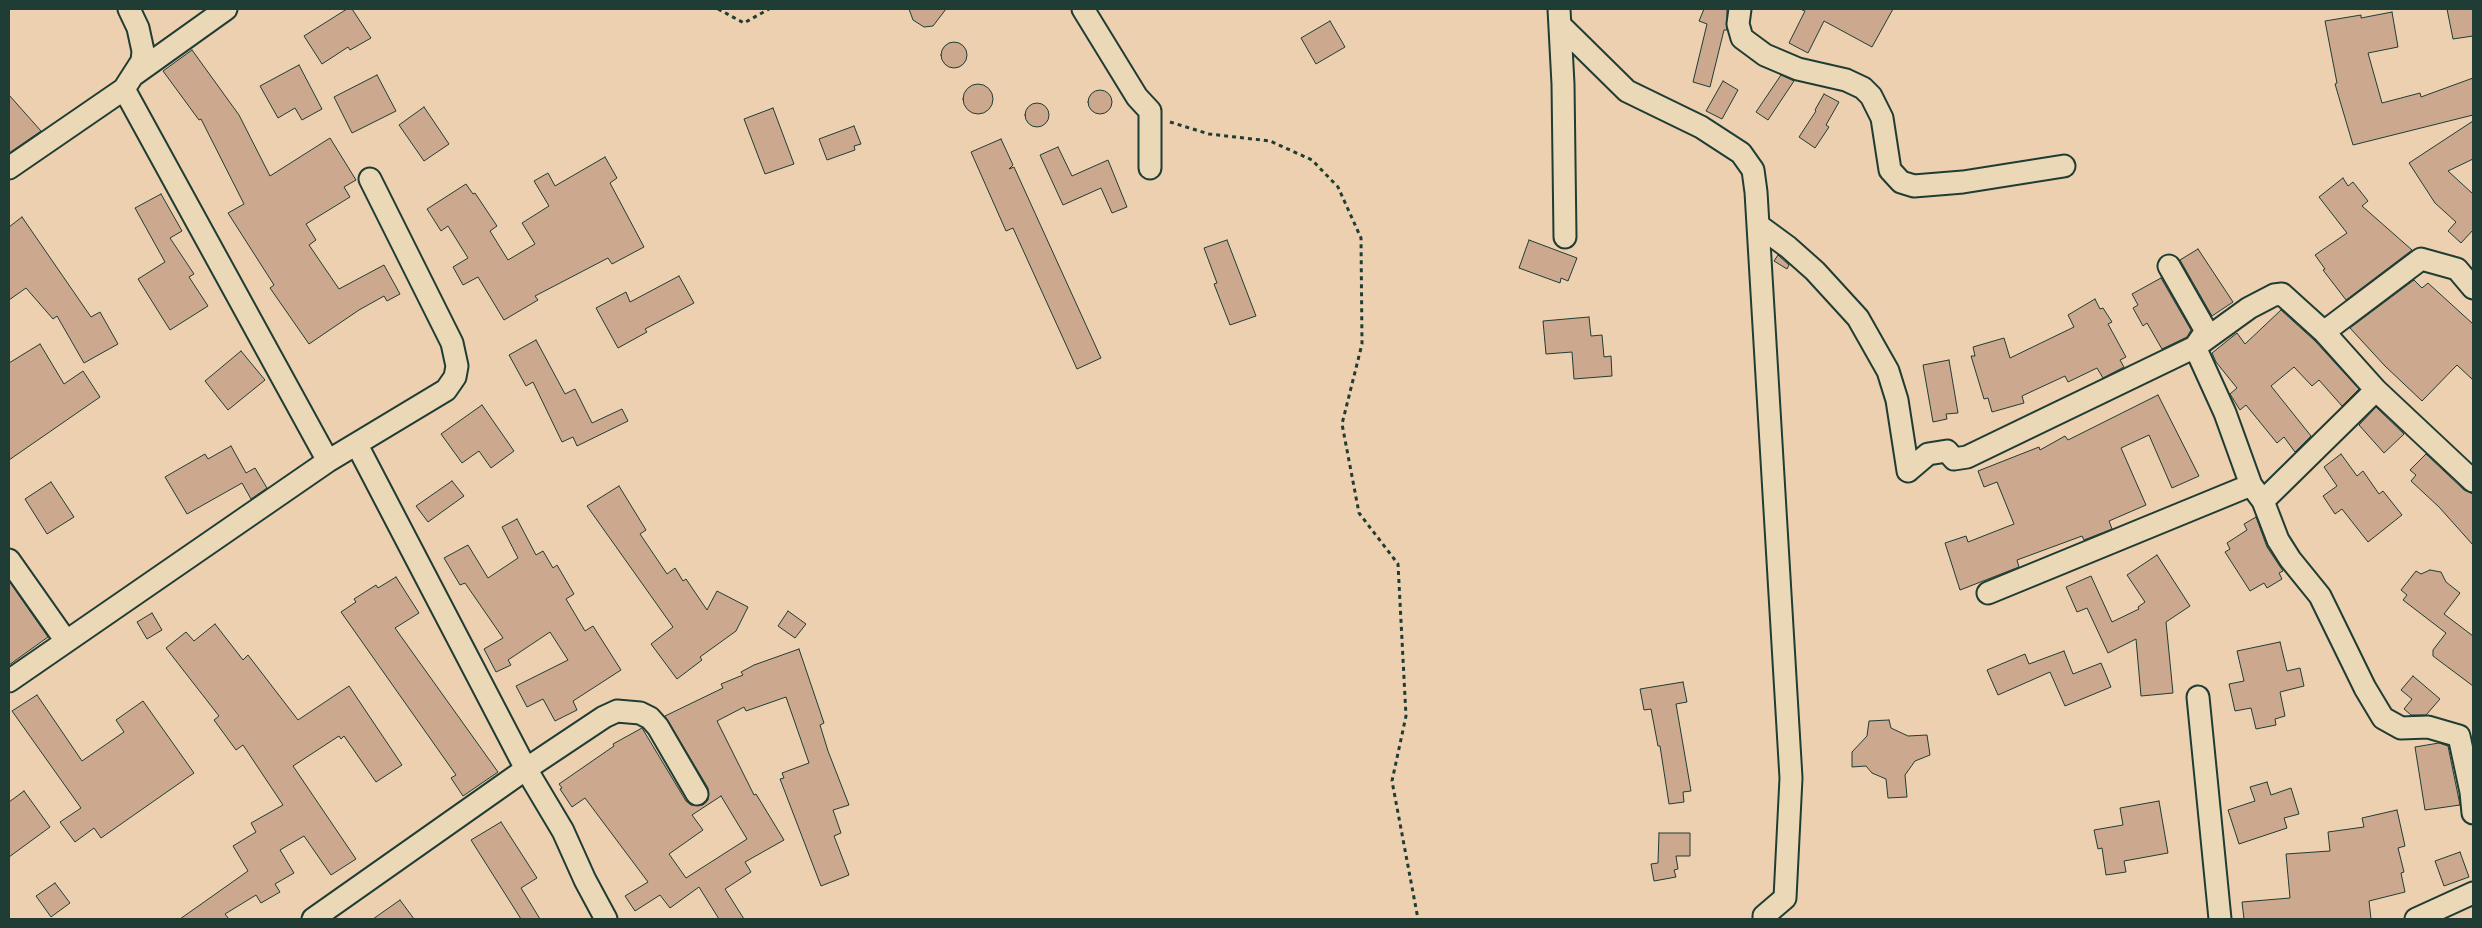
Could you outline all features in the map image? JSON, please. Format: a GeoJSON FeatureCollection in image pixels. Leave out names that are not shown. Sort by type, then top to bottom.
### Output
{"type":"FeatureCollection","features":[{"type":"Feature","properties":{"kind":"street"},"geometry":{"type":"LineString","coordinates":[[129,9],[138,28],[143,51],[142,61],[129,81]]}},
{"type":"Feature","properties":{"kind":"street"},"geometry":{"type":"LineString","coordinates":[[9,168],[226,9]]}},
{"type":"Feature","properties":{"kind":"street"},"geometry":{"type":"LineString","coordinates":[[1083,9],[1137,97],[1150,111],[1150,168]]}},
{"type":"Feature","properties":{"kind":"street"},"geometry":{"type":"LineString","coordinates":[[1740,9],[1738,24],[1742,38],[1765,55],[1798,68],[1846,80],[1863,88],[1871,96],[1882,118],[1890,170],[1901,182],[1914,186],[1963,182],[2064,166]]}},
{"type":"Feature","properties":{"kind":"street"},"geometry":{"type":"LineString","coordinates":[[1560,17],[1627,91],[1701,127],[1741,153],[1753,170],[1758,225],[1791,778],[1784,898],[1764,916],[1764,919]]}},
{"type":"Feature","properties":{"kind":"street"},"geometry":{"type":"LineString","coordinates":[[1560,17],[1565,237]]}},
{"type":"Feature","properties":{"kind":"street"},"geometry":{"type":"LineString","coordinates":[[129,81],[328,461]]}},
{"type":"Feature","properties":{"kind":"street"},"geometry":{"type":"LineString","coordinates":[[9,681],[328,461],[446,390],[455,377],[458,366],[452,343],[370,179]]}},
{"type":"Feature","properties":{"kind":"street"},"geometry":{"type":"LineString","coordinates":[[1758,225],[1788,247],[1815,271],[1842,299],[1868,333],[1888,370],[1897,400],[1908,471],[1928,454],[1947,452],[1954,459],[1967,457],[2195,347],[2249,308],[2278,294],[2285,295],[2324,332],[2376,390],[2473,481]]}},
{"type":"Feature","properties":{"kind":"street"},"geometry":{"type":"LineString","coordinates":[[2324,332],[2421,259],[2457,270],[2473,288]]}},
{"type":"Feature","properties":{"kind":"street"},"geometry":{"type":"LineString","coordinates":[[2169,266],[2206,331],[2195,347]]}},
{"type":"Feature","properties":{"kind":"street"},"geometry":{"type":"LineString","coordinates":[[2195,347],[2278,540],[2290,559],[2320,596],[2383,718],[2402,728],[2428,727],[2459,736],[2472,797]]}},
{"type":"Feature","properties":{"kind":"street"},"geometry":{"type":"LineString","coordinates":[[1988,593],[2257,493],[2376,390]]}},
{"type":"Feature","properties":{"kind":"street"},"geometry":{"type":"LineString","coordinates":[[357,445],[526,770],[563,831],[585,880],[606,919]]}},
{"type":"Feature","properties":{"kind":"street"},"geometry":{"type":"LineString","coordinates":[[9,560],[66,641]]}},
{"type":"Feature","properties":{"kind":"street"},"geometry":{"type":"LineString","coordinates":[[2198,697],[2220,919]]}},
{"type":"Feature","properties":{"kind":"street"},"geometry":{"type":"LineString","coordinates":[[313,919],[604,717],[618,712],[628,711],[650,718],[658,727],[697,794]]}},
{"type":"Feature","properties":{"kind":"street"},"geometry":{"type":"LineString","coordinates":[[2416,919],[2473,893]]}},
{"type":"Feature","properties":{"kind":"path"},"geometry":{"type":"LineString","coordinates":[[718,9],[744,22],[769,9]]}},
{"type":"Feature","properties":{"kind":"path"},"geometry":{"type":"LineString","coordinates":[[1165,121],[1209,134],[1270,141],[1312,160],[1338,187],[1361,238],[1362,344],[1342,424],[1358,514],[1398,564],[1406,716],[1392,781],[1418,919]]}},
{"type":"Feature","properties":{"kind":"building"},"geometry":{"type":"Polygon","coordinates":[[[347,9],[352,9],[371,38],[350,50],[348,47],[322,64],[304,36],[347,9]]]}},
{"type":"Feature","properties":{"kind":"building"},"geometry":{"type":"Polygon","coordinates":[[[909,9],[946,9],[933,26],[924,27],[913,20],[909,9]]]}},
{"type":"Feature","properties":{"kind":"building"},"geometry":{"type":"Polygon","coordinates":[[[1704,9],[1727,9],[1727,30],[1724,30],[1710,87],[1693,82],[1707,24],[1699,21],[1704,9]]]}},
{"type":"Feature","properties":{"kind":"building"},"geometry":{"type":"Polygon","coordinates":[[[1800,9],[1893,9],[1872,47],[1824,21],[1808,53],[1789,43],[1805,11],[1800,9]]]}},
{"type":"Feature","properties":{"kind":"building"},"geometry":{"type":"Polygon","coordinates":[[[2447,9],[2473,9],[2473,36],[2453,39],[2447,9]]]}},
{"type":"Feature","properties":{"kind":"building"},"geometry":{"type":"Polygon","coordinates":[[[2392,12],[2398,47],[2368,53],[2382,103],[2420,93],[2421,97],[2473,78],[2473,115],[2353,145],[2335,84],[2337,83],[2325,21],[2361,15],[2361,18],[2392,12]]]}},
{"type":"Feature","properties":{"kind":"building"},"geometry":{"type":"Polygon","coordinates":[[[1330,21],[1345,47],[1316,64],[1301,38],[1330,21]]]}},
{"type":"Feature","properties":{"kind":"building"},"geometry":{"type":"Polygon","coordinates":[[[954,42],[963,46],[967,55],[963,64],[954,68],[945,64],[941,55],[945,46],[954,42]]]}},
{"type":"Feature","properties":{"kind":"building"},"geometry":{"type":"Polygon","coordinates":[[[192,50],[239,115],[270,176],[330,138],[356,180],[344,187],[350,197],[306,224],[316,240],[309,245],[339,289],[384,265],[400,294],[387,301],[384,296],[359,310],[309,344],[270,288],[274,285],[228,213],[244,204],[201,119],[199,120],[163,71],[192,50]]]}},
{"type":"Feature","properties":{"kind":"building"},"geometry":{"type":"Polygon","coordinates":[[[299,65],[322,109],[302,120],[295,108],[278,118],[260,86],[299,65]]]}},
{"type":"Feature","properties":{"kind":"building"},"geometry":{"type":"Polygon","coordinates":[[[377,75],[396,111],[352,133],[334,97],[377,75]]]}},
{"type":"Feature","properties":{"kind":"building"},"geometry":{"type":"Polygon","coordinates":[[[1781,75],[1794,81],[1768,120],[1756,112],[1781,75]]]}},
{"type":"Feature","properties":{"kind":"building"},"geometry":{"type":"Polygon","coordinates":[[[1723,81],[1738,90],[1722,119],[1706,111],[1723,81]]]}},
{"type":"Feature","properties":{"kind":"building"},"geometry":{"type":"Polygon","coordinates":[[[978,84],[989,88],[993,99],[989,110],[978,114],[967,110],[963,99],[967,88],[978,84]]]}},
{"type":"Feature","properties":{"kind":"building"},"geometry":{"type":"Polygon","coordinates":[[[1100,90],[1108,94],[1112,102],[1108,110],[1100,114],[1092,110],[1088,102],[1092,94],[1100,90]]]}},
{"type":"Feature","properties":{"kind":"building"},"geometry":{"type":"Polygon","coordinates":[[[1824,94],[1839,102],[1826,125],[1829,127],[1815,148],[1799,137],[1816,111],[1824,94]]]}},
{"type":"Feature","properties":{"kind":"building"},"geometry":{"type":"Polygon","coordinates":[[[9,95],[41,131],[9,153],[9,95]]]}},
{"type":"Feature","properties":{"kind":"building"},"geometry":{"type":"Polygon","coordinates":[[[1037,103],[1042,104],[1048,110],[1048,120],[1042,126],[1037,127],[1032,126],[1026,120],[1025,115],[1026,110],[1032,104],[1037,103]]]}},
{"type":"Feature","properties":{"kind":"building"},"geometry":{"type":"Polygon","coordinates":[[[424,107],[449,144],[424,161],[399,125],[424,107]]]}},
{"type":"Feature","properties":{"kind":"building"},"geometry":{"type":"Polygon","coordinates":[[[773,108],[794,164],[765,174],[744,119],[773,108]]]}},
{"type":"Feature","properties":{"kind":"building"},"geometry":{"type":"Polygon","coordinates":[[[2473,121],[2473,159],[2448,171],[2473,194],[2473,230],[2461,243],[2448,231],[2456,222],[2435,203],[2409,163],[2473,121]]]}},
{"type":"Feature","properties":{"kind":"building"},"geometry":{"type":"Polygon","coordinates":[[[854,126],[861,144],[854,146],[855,150],[827,160],[819,139],[854,126]]]}},
{"type":"Feature","properties":{"kind":"building"},"geometry":{"type":"Polygon","coordinates":[[[1001,139],[1013,165],[1009,169],[1014,167],[1101,358],[1077,369],[1013,228],[1006,231],[971,152],[1001,139]]]}},
{"type":"Feature","properties":{"kind":"building"},"geometry":{"type":"Polygon","coordinates":[[[1058,147],[1072,176],[1108,160],[1127,207],[1112,213],[1101,188],[1063,205],[1040,155],[1058,147]]]}},
{"type":"Feature","properties":{"kind":"building"},"geometry":{"type":"Polygon","coordinates":[[[605,157],[617,178],[610,183],[644,247],[612,264],[608,258],[535,296],[538,300],[504,320],[478,277],[463,285],[453,267],[468,258],[448,226],[441,231],[427,209],[466,184],[473,194],[475,193],[497,226],[490,231],[508,260],[535,244],[522,223],[549,206],[534,181],[548,173],[555,186],[605,157]]]}},
{"type":"Feature","properties":{"kind":"building"},"geometry":{"type":"Polygon","coordinates":[[[2343,178],[2348,186],[2353,182],[2368,201],[2362,206],[2412,250],[2346,300],[2323,270],[2325,269],[2315,255],[2347,233],[2319,197],[2343,178]]]}},
{"type":"Feature","properties":{"kind":"building"},"geometry":{"type":"Polygon","coordinates":[[[161,194],[182,231],[170,238],[194,274],[189,277],[208,306],[170,330],[138,279],[165,262],[135,208],[161,194]]]}},
{"type":"Feature","properties":{"kind":"building"},"geometry":{"type":"Polygon","coordinates":[[[22,217],[91,317],[100,312],[118,344],[84,363],[57,316],[53,319],[26,288],[9,300],[9,227],[22,217]]]}},
{"type":"Feature","properties":{"kind":"building"},"geometry":{"type":"Polygon","coordinates":[[[1227,240],[1256,316],[1230,325],[1214,284],[1217,283],[1204,248],[1227,240]]]}},
{"type":"Feature","properties":{"kind":"building"},"geometry":{"type":"Polygon","coordinates":[[[1529,240],[1577,258],[1568,281],[1561,278],[1560,283],[1519,268],[1529,240]]]}},
{"type":"Feature","properties":{"kind":"building"},"geometry":{"type":"Polygon","coordinates":[[[2198,249],[2233,302],[2212,316],[2180,260],[2198,249]]]}},
{"type":"Feature","properties":{"kind":"building"},"geometry":{"type":"Polygon","coordinates":[[[1778,255],[1789,265],[1787,269],[1774,261],[1778,255]]]}},
{"type":"Feature","properties":{"kind":"building"},"geometry":{"type":"Polygon","coordinates":[[[679,276],[694,303],[645,329],[647,332],[618,348],[596,308],[626,292],[630,302],[679,276]]]}},
{"type":"Feature","properties":{"kind":"building"},"geometry":{"type":"Polygon","coordinates":[[[2161,278],[2191,330],[2187,337],[2162,349],[2147,323],[2143,326],[2133,308],[2138,305],[2132,294],[2161,278]]]}},
{"type":"Feature","properties":{"kind":"building"},"geometry":{"type":"Polygon","coordinates":[[[2414,280],[2422,288],[2428,283],[2473,324],[2473,380],[2457,365],[2422,401],[2385,366],[2350,328],[2414,280]]]}},
{"type":"Feature","properties":{"kind":"building"},"geometry":{"type":"Polygon","coordinates":[[[2095,299],[2100,309],[2103,308],[2112,322],[2108,324],[2126,357],[2120,360],[2124,367],[2103,378],[2097,368],[2068,382],[2065,376],[2022,396],[2024,403],[1992,412],[1988,398],[1984,399],[1971,356],[1975,356],[1973,347],[2004,338],[2010,358],[2074,327],[2068,315],[2095,299]]]}},
{"type":"Feature","properties":{"kind":"building"},"geometry":{"type":"Polygon","coordinates":[[[2281,310],[2315,341],[2359,389],[2342,406],[2319,380],[2312,386],[2294,367],[2271,386],[2311,436],[2295,452],[2284,437],[2277,443],[2246,405],[2240,410],[2230,394],[2237,388],[2216,362],[2212,353],[2237,333],[2245,344],[2281,310]]]}},
{"type":"Feature","properties":{"kind":"building"},"geometry":{"type":"Polygon","coordinates":[[[1589,317],[1591,336],[1602,335],[1604,357],[1611,356],[1612,376],[1574,379],[1572,352],[1546,354],[1543,321],[1589,317]]]}},
{"type":"Feature","properties":{"kind":"building"},"geometry":{"type":"Polygon","coordinates":[[[536,340],[565,394],[575,389],[592,423],[622,409],[628,421],[577,446],[573,437],[562,442],[533,382],[526,386],[509,355],[536,340]]]}},
{"type":"Feature","properties":{"kind":"building"},"geometry":{"type":"Polygon","coordinates":[[[40,344],[64,384],[83,371],[100,397],[9,460],[9,363],[40,344]]]}},
{"type":"Feature","properties":{"kind":"building"},"geometry":{"type":"Polygon","coordinates":[[[241,351],[265,380],[228,410],[205,381],[241,351]]]}},
{"type":"Feature","properties":{"kind":"building"},"geometry":{"type":"Polygon","coordinates":[[[1949,360],[1958,413],[1946,414],[1947,419],[1933,422],[1923,365],[1949,360]]]}},
{"type":"Feature","properties":{"kind":"building"},"geometry":{"type":"Polygon","coordinates":[[[2158,395],[2199,476],[2172,488],[2149,435],[2121,448],[2146,505],[2109,521],[2112,529],[2084,540],[2082,536],[2017,560],[2019,567],[1960,590],[1945,543],[1966,536],[1968,542],[2014,524],[1997,482],[1984,487],[1978,471],[2039,447],[2040,450],[2065,436],[2068,440],[2158,395]]]}},
{"type":"Feature","properties":{"kind":"building"},"geometry":{"type":"Polygon","coordinates":[[[482,405],[514,451],[491,468],[479,451],[462,463],[441,434],[482,405]]]}},
{"type":"Feature","properties":{"kind":"building"},"geometry":{"type":"Polygon","coordinates":[[[2376,407],[2404,434],[2384,453],[2359,425],[2376,407]]]}},
{"type":"Feature","properties":{"kind":"building"},"geometry":{"type":"Polygon","coordinates":[[[231,446],[246,473],[255,468],[267,488],[251,499],[242,483],[187,514],[165,477],[205,454],[208,459],[231,446]]]}},
{"type":"Feature","properties":{"kind":"building"},"geometry":{"type":"Polygon","coordinates":[[[2341,454],[2357,476],[2363,471],[2379,494],[2383,491],[2402,515],[2368,542],[2342,509],[2335,514],[2323,496],[2337,486],[2324,467],[2341,454]]]}},
{"type":"Feature","properties":{"kind":"building"},"geometry":{"type":"Polygon","coordinates":[[[2426,454],[2464,490],[2473,494],[2473,545],[2439,507],[2411,481],[2416,475],[2410,470],[2426,454]]]}},
{"type":"Feature","properties":{"kind":"building"},"geometry":{"type":"Polygon","coordinates":[[[452,481],[464,496],[428,522],[416,506],[452,481]]]}},
{"type":"Feature","properties":{"kind":"building"},"geometry":{"type":"Polygon","coordinates":[[[51,482],[74,517],[47,534],[25,499],[51,482]]]}},
{"type":"Feature","properties":{"kind":"building"},"geometry":{"type":"Polygon","coordinates":[[[619,486],[646,530],[640,534],[667,574],[675,568],[683,581],[686,579],[707,610],[717,591],[748,607],[736,631],[700,657],[702,660],[677,679],[651,644],[673,627],[587,506],[619,486]]]}},
{"type":"Feature","properties":{"kind":"building"},"geometry":{"type":"Polygon","coordinates":[[[2256,517],[2267,547],[2283,571],[2279,573],[2282,579],[2267,588],[2264,583],[2250,591],[2225,552],[2230,549],[2227,543],[2247,530],[2244,524],[2256,517]]]}},
{"type":"Feature","properties":{"kind":"building"},"geometry":{"type":"Polygon","coordinates":[[[517,519],[536,555],[543,551],[553,568],[557,565],[574,594],[566,599],[585,631],[593,626],[621,670],[573,701],[577,710],[555,721],[543,699],[527,707],[516,686],[568,660],[550,632],[508,660],[511,665],[496,672],[484,649],[503,638],[465,583],[460,585],[444,558],[468,545],[488,578],[518,558],[502,527],[517,519]]]}},
{"type":"Feature","properties":{"kind":"building"},"geometry":{"type":"Polygon","coordinates":[[[2157,555],[2190,606],[2166,622],[2173,693],[2141,696],[2136,639],[2108,653],[2087,608],[2077,612],[2066,587],[2091,576],[2112,622],[2139,609],[2138,607],[2145,602],[2127,575],[2157,555]]]}},
{"type":"Feature","properties":{"kind":"building"},"geometry":{"type":"Polygon","coordinates":[[[2430,570],[2441,572],[2446,582],[2460,593],[2444,614],[2473,636],[2473,686],[2433,656],[2433,650],[2446,633],[2403,600],[2407,595],[2401,590],[2416,571],[2421,574],[2430,570]]]}},
{"type":"Feature","properties":{"kind":"building"},"geometry":{"type":"Polygon","coordinates":[[[396,577],[419,613],[395,628],[498,772],[463,796],[451,778],[456,775],[341,612],[356,602],[354,599],[376,585],[378,588],[396,577]]]}},
{"type":"Feature","properties":{"kind":"building"},"geometry":{"type":"Polygon","coordinates":[[[9,581],[48,637],[9,665],[9,581]]]}},
{"type":"Feature","properties":{"kind":"building"},"geometry":{"type":"Polygon","coordinates":[[[788,611],[806,624],[795,638],[778,626],[788,611]]]}},
{"type":"Feature","properties":{"kind":"building"},"geometry":{"type":"Polygon","coordinates":[[[152,613],[162,630],[147,639],[137,622],[152,613]]]}},
{"type":"Feature","properties":{"kind":"building"},"geometry":{"type":"Polygon","coordinates":[[[215,624],[243,660],[248,655],[298,720],[349,686],[402,765],[376,782],[344,736],[341,739],[339,736],[293,766],[356,859],[331,875],[304,836],[280,850],[294,873],[275,884],[280,892],[261,903],[256,895],[225,914],[229,919],[180,919],[248,871],[233,846],[256,832],[251,823],[283,805],[243,745],[236,750],[214,720],[219,716],[166,648],[186,632],[194,641],[215,624]]]}},
{"type":"Feature","properties":{"kind":"building"},"geometry":{"type":"Polygon","coordinates":[[[2280,642],[2287,671],[2300,668],[2304,686],[2280,692],[2285,716],[2275,719],[2276,725],[2256,729],[2251,708],[2235,711],[2229,684],[2244,681],[2237,651],[2280,642]]]}},
{"type":"Feature","properties":{"kind":"building"},"geometry":{"type":"Polygon","coordinates":[[[799,649],[824,723],[820,725],[828,751],[849,805],[833,810],[841,833],[834,836],[849,875],[821,886],[780,779],[784,778],[782,773],[809,763],[786,697],[746,711],[744,707],[717,721],[754,795],[756,794],[784,840],[745,862],[751,872],[725,889],[744,919],[719,919],[699,887],[670,908],[660,895],[635,911],[625,896],[648,882],[585,798],[572,807],[560,789],[562,788],[559,784],[614,746],[613,744],[642,728],[686,801],[691,805],[703,805],[708,800],[708,788],[665,716],[723,688],[721,684],[743,675],[741,672],[754,665],[799,649]],[[721,796],[692,815],[703,830],[669,854],[686,878],[747,839],[721,796]]]}},
{"type":"Feature","properties":{"kind":"building"},"geometry":{"type":"Polygon","coordinates":[[[2064,651],[2073,674],[2101,663],[2111,687],[2065,706],[2050,672],[1998,695],[1987,670],[2025,654],[2029,664],[2064,651]]]}},
{"type":"Feature","properties":{"kind":"building"},"geometry":{"type":"Polygon","coordinates":[[[2413,676],[2440,699],[2426,715],[2411,715],[2404,709],[2412,699],[2401,690],[2413,676]]]}},
{"type":"Feature","properties":{"kind":"building"},"geometry":{"type":"Polygon","coordinates":[[[1683,682],[1687,702],[1676,704],[1691,791],[1683,792],[1684,802],[1669,804],[1660,746],[1658,746],[1651,709],[1644,710],[1640,689],[1683,682]]]}},
{"type":"Feature","properties":{"kind":"building"},"geometry":{"type":"Polygon","coordinates":[[[37,695],[82,761],[124,732],[116,720],[143,701],[194,773],[101,838],[94,828],[75,842],[60,822],[81,808],[12,711],[37,695]]]}},
{"type":"Feature","properties":{"kind":"building"},"geometry":{"type":"Polygon","coordinates":[[[1889,720],[1891,728],[1908,736],[1927,735],[1930,755],[1915,761],[1905,775],[1907,797],[1888,798],[1886,779],[1872,773],[1866,766],[1852,767],[1852,752],[1867,736],[1869,721],[1889,720]]]}},
{"type":"Feature","properties":{"kind":"building"},"geometry":{"type":"Polygon","coordinates":[[[2439,743],[2448,746],[2460,805],[2425,810],[2415,747],[2439,743]]]}},
{"type":"Feature","properties":{"kind":"building"},"geometry":{"type":"Polygon","coordinates":[[[2267,782],[2271,795],[2291,788],[2299,814],[2284,818],[2287,828],[2239,844],[2228,810],[2255,801],[2250,787],[2267,782]]]}},
{"type":"Feature","properties":{"kind":"building"},"geometry":{"type":"Polygon","coordinates":[[[24,791],[50,827],[9,857],[9,802],[24,791]]]}},
{"type":"Feature","properties":{"kind":"building"},"geometry":{"type":"Polygon","coordinates":[[[2159,801],[2168,853],[2124,861],[2126,872],[2106,875],[2102,848],[2098,849],[2094,830],[2123,825],[2120,808],[2159,801]]]}},
{"type":"Feature","properties":{"kind":"building"},"geometry":{"type":"Polygon","coordinates":[[[2397,810],[2405,846],[2398,848],[2404,872],[2401,873],[2405,892],[2369,901],[2371,919],[2244,919],[2242,902],[2290,898],[2286,854],[2330,851],[2328,832],[2364,827],[2362,818],[2397,810]]]}},
{"type":"Feature","properties":{"kind":"building"},"geometry":{"type":"Polygon","coordinates":[[[501,822],[537,878],[521,888],[540,919],[521,919],[471,840],[501,822]]]}},
{"type":"Feature","properties":{"kind":"building"},"geometry":{"type":"Polygon","coordinates":[[[1659,833],[1690,833],[1690,856],[1676,856],[1678,869],[1674,870],[1676,877],[1654,881],[1651,864],[1658,863],[1659,833]]]}},
{"type":"Feature","properties":{"kind":"building"},"geometry":{"type":"Polygon","coordinates":[[[2460,852],[2469,877],[2444,886],[2435,861],[2460,852]]]}},
{"type":"Feature","properties":{"kind":"building"},"geometry":{"type":"Polygon","coordinates":[[[55,883],[70,903],[51,917],[36,896],[55,883]]]}},
{"type":"Feature","properties":{"kind":"building"},"geometry":{"type":"Polygon","coordinates":[[[400,900],[414,919],[373,919],[400,900]]]}}]}
